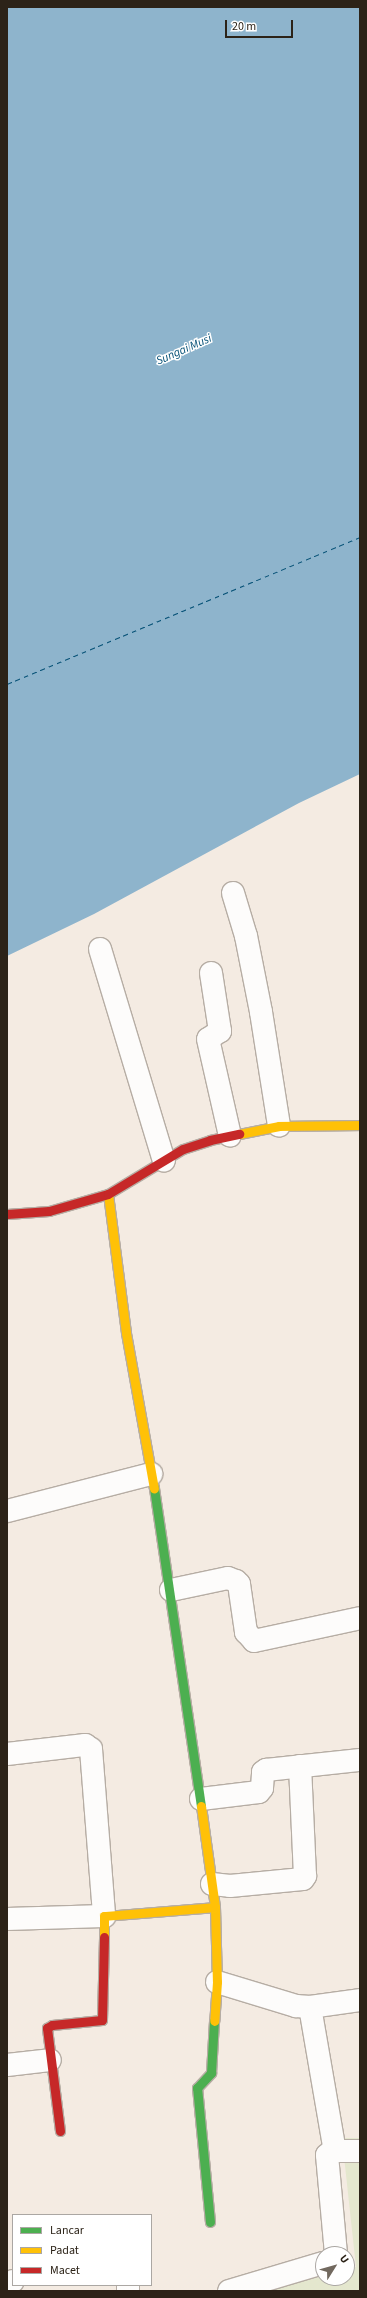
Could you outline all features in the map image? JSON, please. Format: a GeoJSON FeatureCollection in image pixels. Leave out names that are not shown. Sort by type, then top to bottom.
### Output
{"type":"FeatureCollection","features":[{"type":"Feature","properties":{"kind":"street"},"geometry":{"type":"LineString","coordinates":[[233,893],[246,936],[261,1012],[278,1126]]}},
{"type":"Feature","properties":{"kind":"street"},"geometry":{"type":"LineString","coordinates":[[100,949],[164,1161]]}},
{"type":"Feature","properties":{"kind":"street"},"geometry":{"type":"LineString","coordinates":[[211,973],[220,1030],[208,1039],[230,1136]]}},
{"type":"Feature","properties":{"kind":"street"},"geometry":{"type":"LineString","coordinates":[[7,1214],[48,1211],[106,1195],[183,1149],[230,1136],[278,1126],[360,1126]]}},
{"type":"Feature","properties":{"kind":"street"},"geometry":{"type":"LineString","coordinates":[[106,1195],[126,1333],[171,1590],[215,1907],[217,1982],[210,2073],[197,2088],[202,2154],[210,2222]]}},
{"type":"Feature","properties":{"kind":"street"},"geometry":{"type":"LineString","coordinates":[[7,1511],[151,1474]]}},
{"type":"Feature","properties":{"kind":"street"},"geometry":{"type":"LineString","coordinates":[[171,1590],[228,1578],[236,1581],[239,1584],[246,1632],[254,1641],[360,1618]]}},
{"type":"Feature","properties":{"kind":"street"},"geometry":{"type":"LineString","coordinates":[[7,1754],[85,1745],[91,1749],[110,1915],[103,2018],[100,2022],[49,2026],[47,2032],[60,2131]]}},
{"type":"Feature","properties":{"kind":"street"},"geometry":{"type":"LineString","coordinates":[[201,1799],[259,1792],[262,1788],[264,1771],[360,1760]]}},
{"type":"Feature","properties":{"kind":"street"},"geometry":{"type":"LineString","coordinates":[[212,1884],[230,1886],[303,1879],[305,1876],[300,1766]]}},
{"type":"Feature","properties":{"kind":"street"},"geometry":{"type":"LineString","coordinates":[[7,1919],[110,1915],[215,1907]]}},
{"type":"Feature","properties":{"kind":"street"},"geometry":{"type":"LineString","coordinates":[[217,1982],[296,2006],[310,2007],[360,2000]]}},
{"type":"Feature","properties":{"kind":"street"},"geometry":{"type":"LineString","coordinates":[[310,2007],[335,2151]]}},
{"type":"Feature","properties":{"kind":"street"},"geometry":{"type":"LineString","coordinates":[[7,2065],[50,2060]]}},
{"type":"Feature","properties":{"kind":"street"},"geometry":{"type":"LineString","coordinates":[[335,2246],[327,2160],[329,2153],[335,2151],[360,2151]]}},
{"type":"Feature","properties":{"kind":"street"},"geometry":{"type":"LineString","coordinates":[[228,2291],[315,2265]]}},
{"type":"Feature","properties":{"kind":"green space"},"geometry":{"type":"Polygon","coordinates":[[[342,2138],[360,2138],[360,2291],[265,2291],[315,2278],[315,2286],[355,2286],[356,2267],[355,2246],[354,2246],[342,2138]]]}},
{"type":"Feature","properties":{"kind":"water","name":"Sungai Musi"},"geometry":{"type":"Polygon","coordinates":[[[7,7],[360,7],[360,774],[299,803],[94,914],[7,956],[7,7]]]}},
{"type":"Feature","properties":{"kind":"ferry route"},"geometry":{"type":"LineString","coordinates":[[7,684],[360,537]]}},
{"type":"Feature","properties":{"kind":"traffic: fast"},"geometry":{"type":"LineString","coordinates":[[154,1488],[201,1806]]}},
{"type":"Feature","properties":{"kind":"traffic: fast"},"geometry":{"type":"LineString","coordinates":[[210,2222],[197,2088],[211,2073],[214,2021]]}},
{"type":"Feature","properties":{"kind":"traffic: slow"},"geometry":{"type":"LineString","coordinates":[[239,1134],[279,1126],[360,1125]]}},
{"type":"Feature","properties":{"kind":"traffic: slow"},"geometry":{"type":"LineString","coordinates":[[108,1194],[126,1333],[154,1488]]}},
{"type":"Feature","properties":{"kind":"traffic: slow"},"geometry":{"type":"LineString","coordinates":[[201,1806],[215,1907],[217,1982],[214,2021]]}},
{"type":"Feature","properties":{"kind":"traffic: slow"},"geometry":{"type":"LineString","coordinates":[[104,1937],[104,1916],[215,1907]]}},
{"type":"Feature","properties":{"kind":"traffic: jam"},"geometry":{"type":"LineString","coordinates":[[7,1214],[49,1211],[108,1194],[183,1149],[210,1140],[239,1134]]}},
{"type":"Feature","properties":{"kind":"traffic: jam"},"geometry":{"type":"LineString","coordinates":[[60,2131],[47,2028],[52,2025],[102,2020],[104,1937]]}}]}
